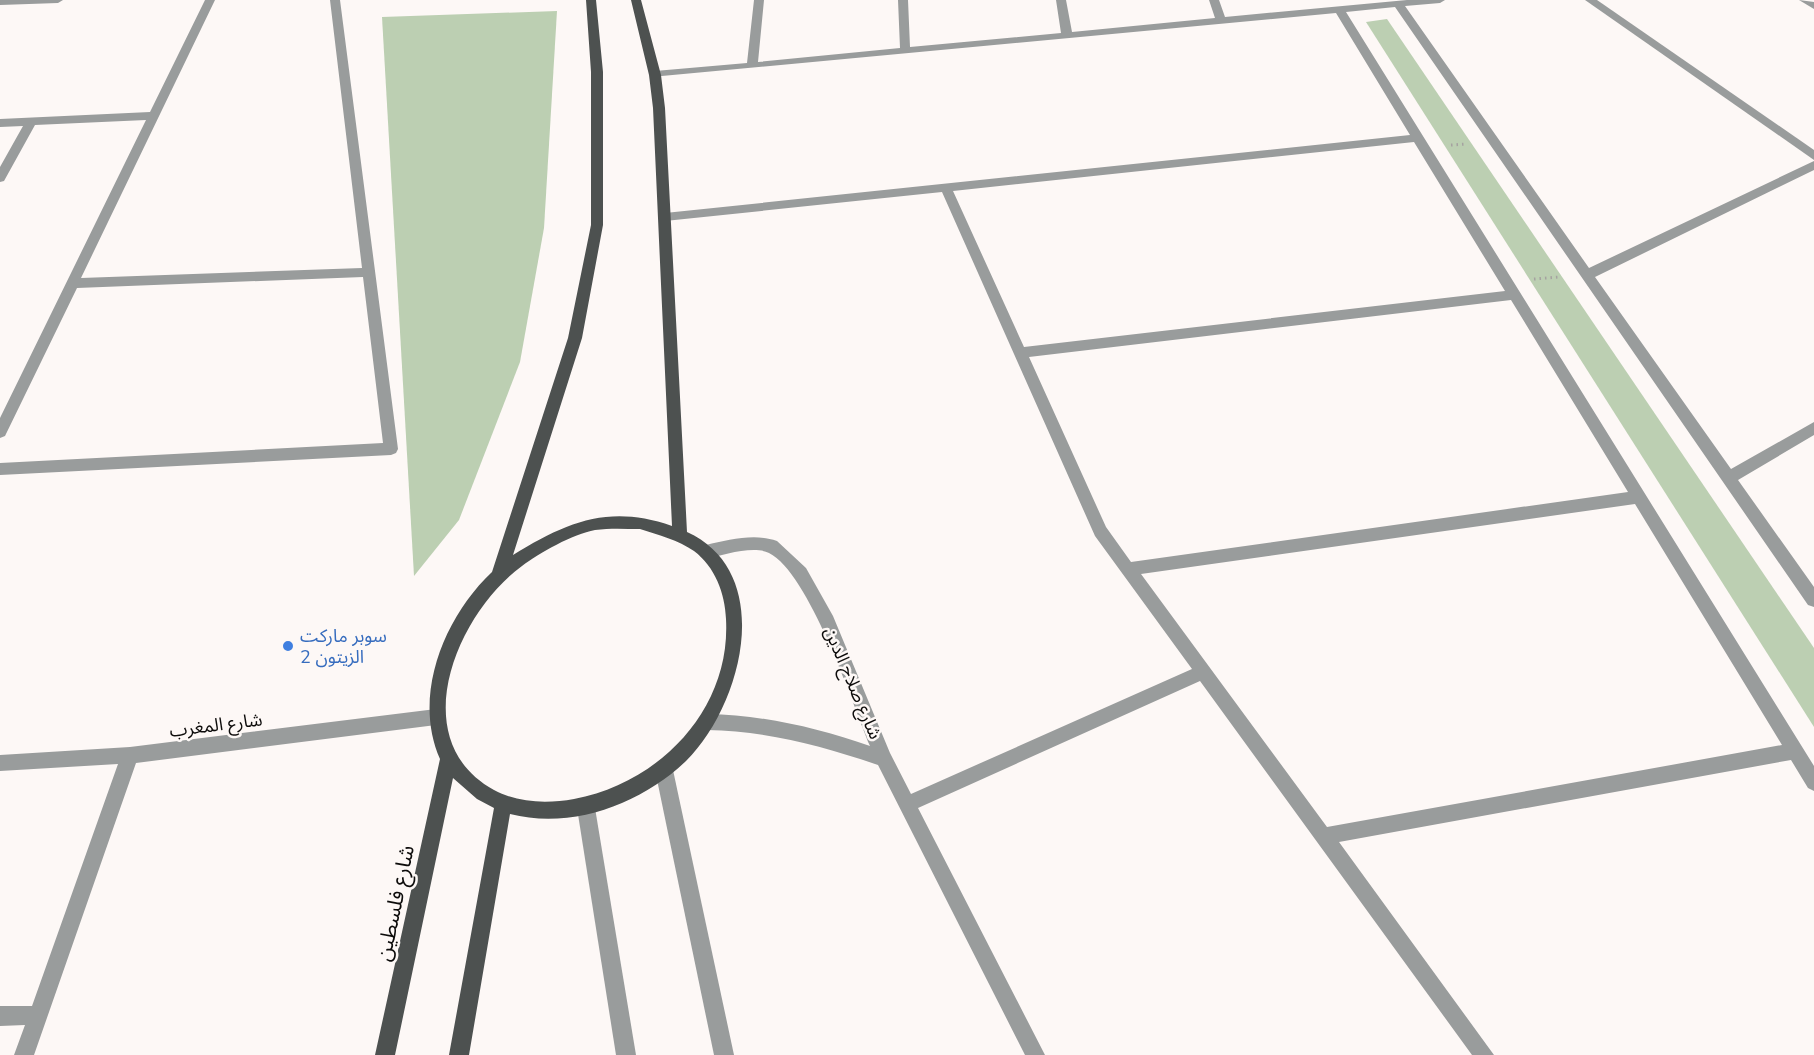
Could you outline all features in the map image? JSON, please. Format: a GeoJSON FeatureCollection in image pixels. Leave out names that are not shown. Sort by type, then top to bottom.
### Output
{"type":"FeatureCollection","features":[{"type":"Feature","properties":{"kind":"main road"},"geometry":{"type":"LineString","coordinates":[[500,572],[574,338],[597,225],[597,72],[591,0]]}},
{"type":"Feature","properties":{"kind":"main road"},"geometry":{"type":"LineString","coordinates":[[636,0],[655,75],[659,108],[680,535]]}},
{"type":"Feature","properties":{"kind":"main road"},"geometry":{"type":"LineString","coordinates":[[640,523],[680,535],[706,552],[729,584],[735,616],[733,658],[723,692],[707,722],[688,746],[664,770],[628,794],[586,808],[543,812],[503,805],[472,787],[448,761],[436,717],[441,675],[452,638],[475,599],[500,572],[549,541],[594,524],[640,523]]}},
{"type":"Feature","properties":{"kind":"main road","name":"شارع فلسطين"},"geometry":{"type":"LineString","coordinates":[[385,1055],[448,761]]}},
{"type":"Feature","properties":{"kind":"main road"},"geometry":{"type":"LineString","coordinates":[[459,1055],[503,805]]}},
{"type":"Feature","properties":{"kind":"street"},"geometry":{"type":"LineString","coordinates":[[0,2],[58,0]]}},
{"type":"Feature","properties":{"kind":"street"},"geometry":{"type":"LineString","coordinates":[[0,432],[210,0]]}},
{"type":"Feature","properties":{"kind":"street"},"geometry":{"type":"LineString","coordinates":[[0,469],[390,449],[335,0]]}},
{"type":"Feature","properties":{"kind":"street"},"geometry":{"type":"LineString","coordinates":[[752,64],[759,0]]}},
{"type":"Feature","properties":{"kind":"street"},"geometry":{"type":"LineString","coordinates":[[903,0],[905,50]]}},
{"type":"Feature","properties":{"kind":"street"},"geometry":{"type":"LineString","coordinates":[[1061,0],[1067,35]]}},
{"type":"Feature","properties":{"kind":"street"},"geometry":{"type":"LineString","coordinates":[[1214,0],[1221,22]]}},
{"type":"Feature","properties":{"kind":"street"},"geometry":{"type":"LineString","coordinates":[[655,75],[752,64],[1221,22],[1339,10],[1358,4],[1398,4],[1440,0]]}},
{"type":"Feature","properties":{"kind":"street"},"geometry":{"type":"LineString","coordinates":[[1590,0],[1814,156]]}},
{"type":"Feature","properties":{"kind":"street"},"geometry":{"type":"LineString","coordinates":[[1804,0],[1814,6]]}},
{"type":"Feature","properties":{"kind":"street"},"geometry":{"type":"LineString","coordinates":[[1398,4],[1814,600]]}},
{"type":"Feature","properties":{"kind":"street"},"geometry":{"type":"LineString","coordinates":[[1339,10],[1814,782]]}},
{"type":"Feature","properties":{"kind":"street"},"geometry":{"type":"LineString","coordinates":[[0,123],[154,116]]}},
{"type":"Feature","properties":{"kind":"street"},"geometry":{"type":"LineString","coordinates":[[0,178],[31,122]]}},
{"type":"Feature","properties":{"kind":"street"},"geometry":{"type":"LineString","coordinates":[[665,217],[945,186],[1419,142]]}},
{"type":"Feature","properties":{"kind":"street"},"geometry":{"type":"LineString","coordinates":[[1587,275],[1814,165]]}},
{"type":"Feature","properties":{"kind":"street"},"geometry":{"type":"LineString","coordinates":[[945,186],[1100,531],[1484,1055]]}},
{"type":"Feature","properties":{"kind":"street"},"geometry":{"type":"LineString","coordinates":[[73,283],[369,272]]}},
{"type":"Feature","properties":{"kind":"street"},"geometry":{"type":"LineString","coordinates":[[1020,352],[1514,295]]}},
{"type":"Feature","properties":{"kind":"street"},"geometry":{"type":"LineString","coordinates":[[1729,478],[1814,428]]}},
{"type":"Feature","properties":{"kind":"street"},"geometry":{"type":"LineString","coordinates":[[1128,569],[1638,498]]}},
{"type":"Feature","properties":{"kind":"street","name":"شارع صلاح الدين"},"geometry":{"type":"LineString","coordinates":[[706,552],[740,544],[772,546],[801,573],[827,621],[884,759]]}},
{"type":"Feature","properties":{"kind":"street"},"geometry":{"type":"LineString","coordinates":[[908,804],[1203,672]]}},
{"type":"Feature","properties":{"kind":"street","name":"شارع المغرب"},"geometry":{"type":"LineString","coordinates":[[0,763],[129,755],[436,717]]}},
{"type":"Feature","properties":{"kind":"street","name":"شارع صلاح الدين"},"geometry":{"type":"LineString","coordinates":[[707,722],[780,727],[826,739],[884,759]]}},
{"type":"Feature","properties":{"kind":"street"},"geometry":{"type":"LineString","coordinates":[[1324,837],[1795,751]]}},
{"type":"Feature","properties":{"kind":"street"},"geometry":{"type":"LineString","coordinates":[[24,1055],[129,755]]}},
{"type":"Feature","properties":{"kind":"street"},"geometry":{"type":"LineString","coordinates":[[884,759],[1035,1055]]}},
{"type":"Feature","properties":{"kind":"street"},"geometry":{"type":"LineString","coordinates":[[664,770],[724,1055]]}},
{"type":"Feature","properties":{"kind":"street"},"geometry":{"type":"LineString","coordinates":[[586,808],[626,1055]]}},
{"type":"Feature","properties":{"kind":"street"},"geometry":{"type":"LineString","coordinates":[[0,1016],[39,1015]]}},
{"type":"Feature","properties":{"kind":"path"},"geometry":{"type":"LineString","coordinates":[[1419,142],[1495,143]]}},
{"type":"Feature","properties":{"kind":"path"},"geometry":{"type":"LineString","coordinates":[[1504,281],[1587,275]]}},
{"type":"Feature","properties":{"kind":"green space"},"geometry":{"type":"Polygon","coordinates":[[[557,11],[544,228],[520,362],[459,520],[414,576],[382,17],[557,11]]]}},
{"type":"Feature","properties":{"kind":"green space"},"geometry":{"type":"Polygon","coordinates":[[[1387,19],[1814,648],[1814,727],[1366,22],[1387,19]]]}},
{"type":"Feature","properties":{"kind":"place","name":"سوبر ماركت الزيتون 2"},"geometry":{"type":"Point","coordinates":[288,646]}}]}
